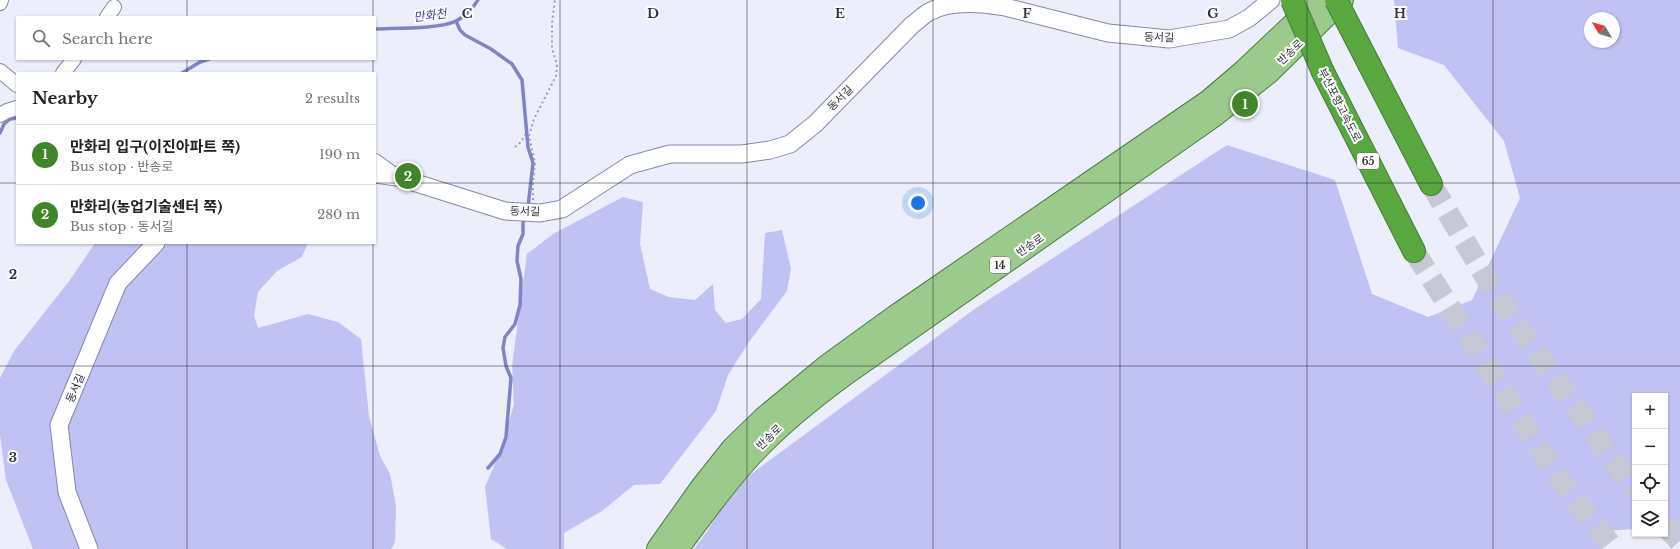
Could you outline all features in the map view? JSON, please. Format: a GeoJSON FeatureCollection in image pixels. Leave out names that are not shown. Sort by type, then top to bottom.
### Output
{"type":"FeatureCollection","features":[{"type":"Feature","properties":{"kind":"highway","name":"부산포항고속도로"},"geometry":{"type":"LineString","coordinates":[[1292,0],[1323,72],[1414,251]]}},
{"type":"Feature","properties":{"kind":"highway"},"geometry":{"type":"LineString","coordinates":[[1336,0],[1431,184]]}},
{"type":"Feature","properties":{"kind":"main road","name":"반송로"},"geometry":{"type":"LineString","coordinates":[[658,549],[702,486],[733,448],[764,418],[827,366],[890,321],[1209,101],[1243,72],[1319,0]]}},
{"type":"Feature","properties":{"kind":"main road","name":"반송로"},"geometry":{"type":"LineString","coordinates":[[677,549],[728,481],[750,456],[783,423],[848,372],[1212,117],[1269,72],[1342,0]]}},
{"type":"Feature","properties":{"kind":"street","name":"동서길"},"geometry":{"type":"LineString","coordinates":[[376,174],[396,177],[505,211],[540,213],[562,209],[630,165],[670,154],[742,154],[770,150],[790,144],[815,124],[912,25],[930,11],[944,5],[966,2],[990,4],[1108,33],[1169,39],[1229,29],[1250,18],[1271,0]]}},
{"type":"Feature","properties":{"kind":"street"},"geometry":{"type":"LineString","coordinates":[[64,72],[73,60]]}},
{"type":"Feature","properties":{"kind":"street"},"geometry":{"type":"LineString","coordinates":[[0,71],[16,84]]}},
{"type":"Feature","properties":{"kind":"street","name":"동서길"},"geometry":{"type":"LineString","coordinates":[[376,162],[396,177]]}},
{"type":"Feature","properties":{"kind":"street","name":"동서길"},"geometry":{"type":"LineString","coordinates":[[89,549],[67,492],[59,425],[118,283],[155,244]]}},
{"type":"Feature","properties":{"kind":"path"},"geometry":{"type":"LineString","coordinates":[[528,213],[535,163],[529,136],[534,119],[556,76],[557,66],[552,48],[552,23],[555,0]]}},
{"type":"Feature","properties":{"kind":"path"},"geometry":{"type":"LineString","coordinates":[[516,147],[525,135],[529,136]]}},
{"type":"Feature","properties":{"kind":"shaded area"},"geometry":{"type":"Polygon","coordinates":[[[1394,0],[1680,0],[1680,525],[1668,526],[1668,393],[1632,393],[1632,529],[1605,531],[1601,549],[694,549],[706,533],[735,486],[976,308],[1227,145],[1335,180],[1372,294],[1428,317],[1472,300],[1520,198],[1504,141],[1444,65],[1398,48],[1394,0]]]}},
{"type":"Feature","properties":{"kind":"shaded area"},"geometry":{"type":"Polygon","coordinates":[[[623,197],[643,202],[640,244],[650,289],[669,297],[695,300],[713,284],[715,310],[726,323],[742,319],[761,299],[765,233],[782,230],[791,269],[787,291],[749,342],[728,375],[716,411],[660,484],[634,485],[602,511],[564,533],[564,549],[507,549],[491,539],[485,487],[502,447],[514,404],[512,366],[527,254],[553,234],[623,197]]]}},
{"type":"Feature","properties":{"kind":"shaded area"},"geometry":{"type":"Polygon","coordinates":[[[94,244],[308,244],[302,257],[277,271],[258,292],[254,316],[258,328],[308,314],[338,322],[361,339],[369,416],[380,456],[390,474],[396,506],[395,542],[391,549],[33,549],[6,480],[0,435],[0,378],[14,351],[70,280],[94,244]]]}},
{"type":"Feature","properties":{"kind":"waterway","name":"만화천"},"geometry":{"type":"LineString","coordinates":[[376,29],[429,27],[449,24],[459,19],[474,6],[478,0]]}},
{"type":"Feature","properties":{"kind":"waterway"},"geometry":{"type":"LineString","coordinates":[[456,21],[460,30],[465,35],[491,49],[512,64],[522,80],[528,147],[533,163],[528,207]]}},
{"type":"Feature","properties":{"kind":"waterway","name":"만화천"},"geometry":{"type":"LineString","coordinates":[[184,72],[206,60]]}},
{"type":"Feature","properties":{"kind":"waterway","name":"만화천"},"geometry":{"type":"LineString","coordinates":[[6,115],[10,119],[16,118]]}},
{"type":"Feature","properties":{"kind":"waterway"},"geometry":{"type":"LineString","coordinates":[[0,133],[4,124],[10,119]]}},
{"type":"Feature","properties":{"kind":"waterway"},"geometry":{"type":"LineString","coordinates":[[488,468],[500,454],[506,437],[511,378],[506,366],[503,348],[505,337],[515,324],[520,305],[521,279],[517,261],[518,246],[523,234],[523,223],[525,217]]}},
{"type":"Feature","properties":{"kind":"tunnel"},"geometry":{"type":"LineString","coordinates":[[1431,184],[1498,298],[1632,487]]}},
{"type":"Feature","properties":{"kind":"tunnel"},"geometry":{"type":"LineString","coordinates":[[1414,251],[1554,472],[1614,549]]}},
{"type":"Feature","properties":{"kind":"tunnel"},"geometry":{"type":"LineString","coordinates":[[1668,528],[1680,542]]}},
{"type":"Feature","properties":{"kind":"place","name":"만화리 입구(이진아파트 쪽)"},"geometry":{"type":"Point","coordinates":[1245,104]}},
{"type":"Feature","properties":{"kind":"place","name":"만화리(농업기술센터 쪽)"},"geometry":{"type":"Point","coordinates":[408,176]}}]}
